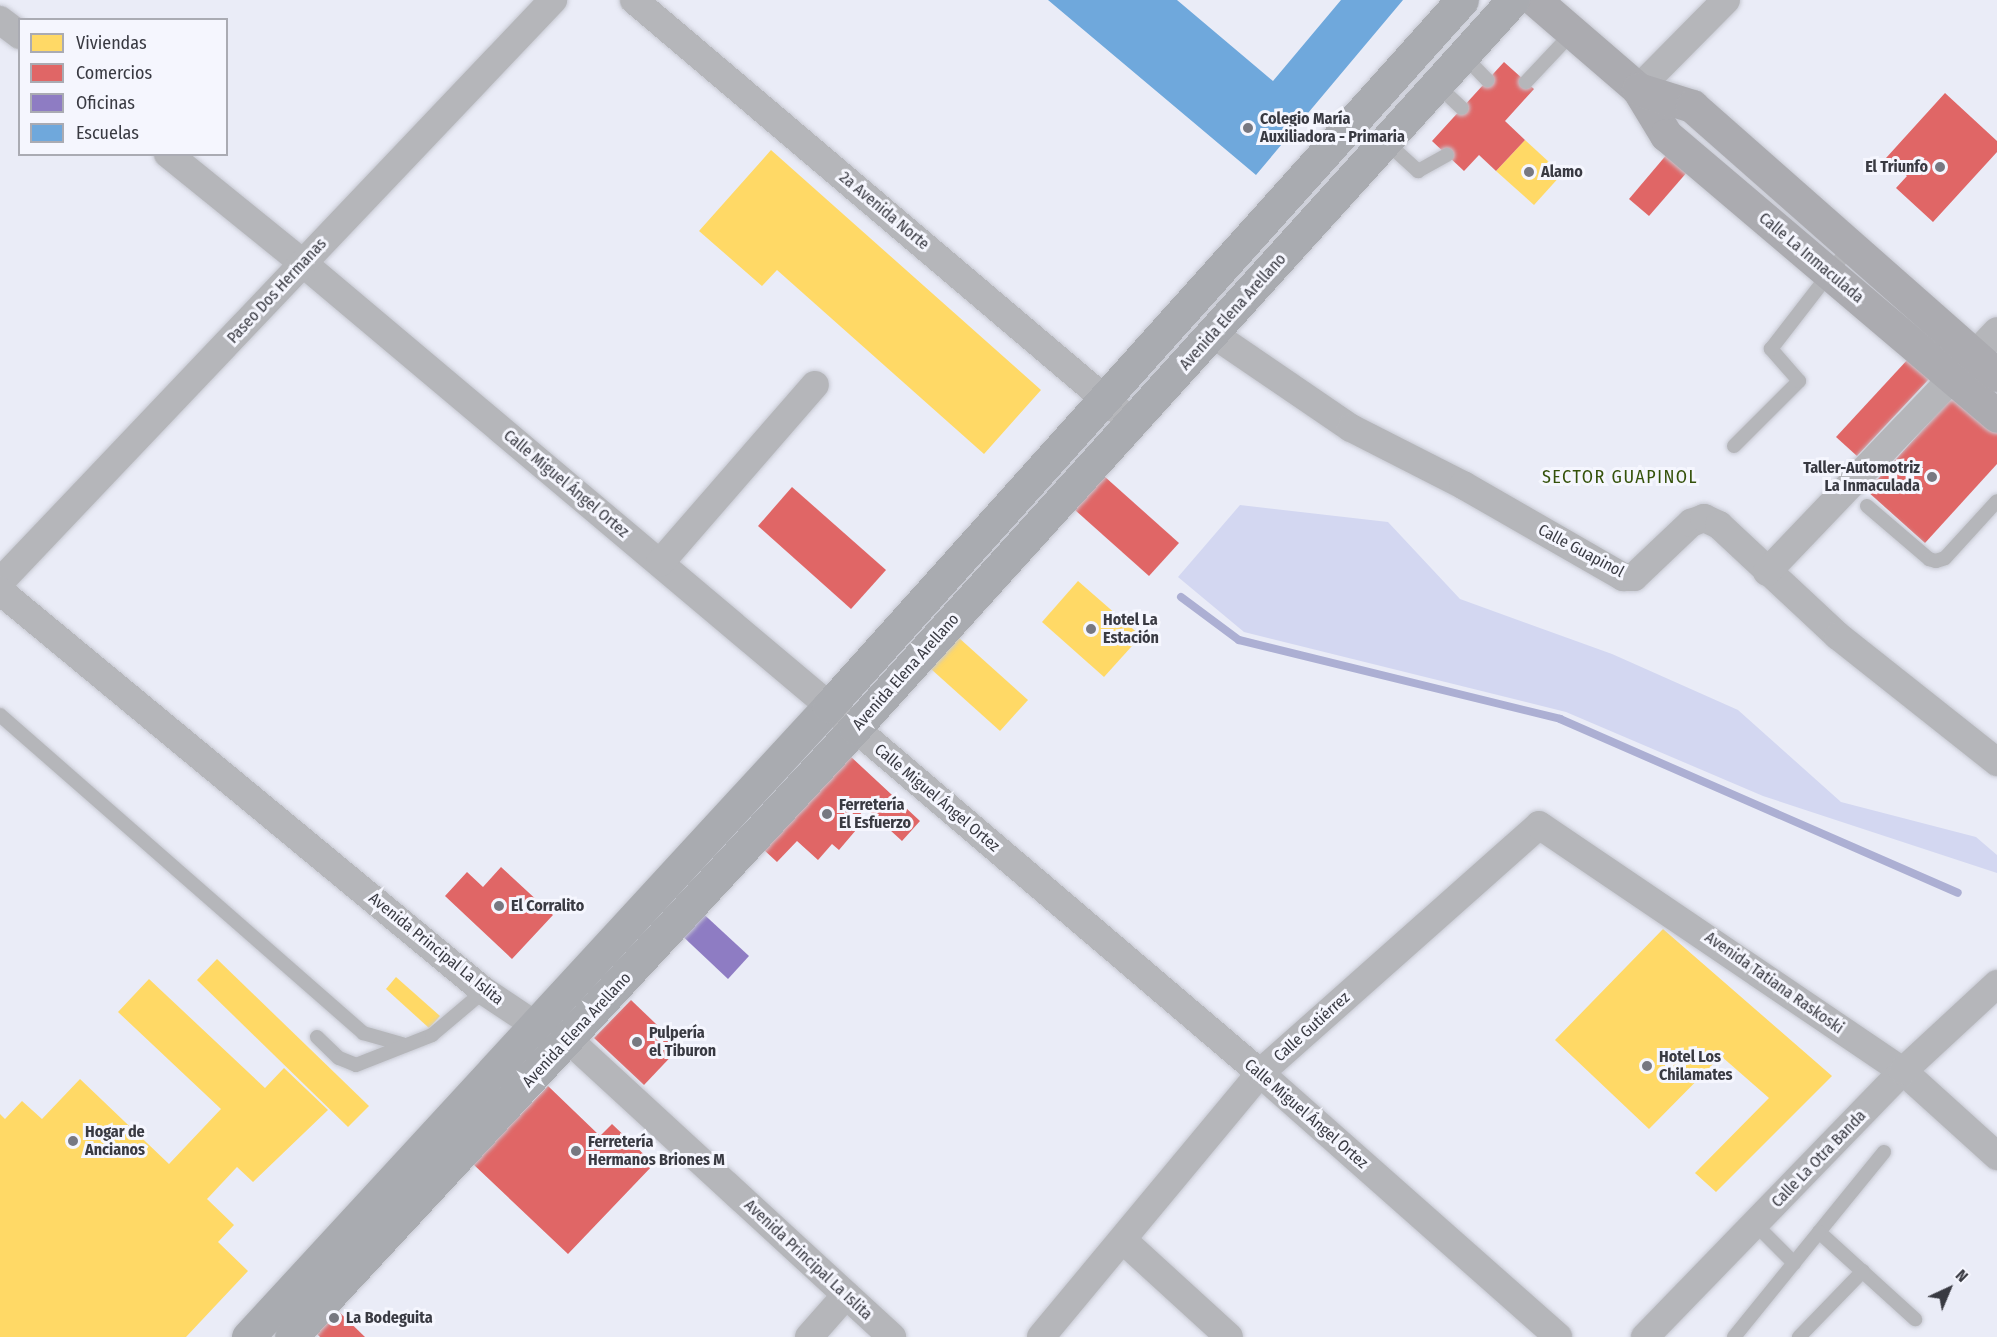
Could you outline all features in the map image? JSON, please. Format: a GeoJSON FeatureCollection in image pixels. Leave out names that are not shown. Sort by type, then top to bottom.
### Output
{"type":"FeatureCollection","features":[{"type":"Feature","properties":{"kind":"highway","name":"Avenida Elena Arellano"},"geometry":{"type":"LineString","coordinates":[[248,1337],[829,706],[1462,0]]}},
{"type":"Feature","properties":{"kind":"highway","name":"Avenida Elena Arellano"},"geometry":{"type":"LineString","coordinates":[[291,1337],[569,1040],[991,580],[1512,0]]}},
{"type":"Feature","properties":{"kind":"highway"},"geometry":{"type":"LineString","coordinates":[[1257,228],[1286,253]]}},
{"type":"Feature","properties":{"kind":"highway"},"geometry":{"type":"LineString","coordinates":[[963,556],[991,580]]}},
{"type":"Feature","properties":{"kind":"highway"},"geometry":{"type":"LineString","coordinates":[[674,874],[700,897]]}},
{"type":"Feature","properties":{"kind":"highway"},"geometry":{"type":"LineString","coordinates":[[318,1260],[342,1282]]}},
{"type":"Feature","properties":{"kind":"main road","name":"Calle La Inmaculada"},"geometry":{"type":"LineString","coordinates":[[1535,0],[1574,31],[1638,89],[1666,135],[1827,272],[1974,369]]}},
{"type":"Feature","properties":{"kind":"main road","name":"Calle La Inmaculada"},"geometry":{"type":"LineString","coordinates":[[1638,89],[1692,106],[1849,248],[1974,369],[1997,416]]}},
{"type":"Feature","properties":{"kind":"street","name":"Paseo Dos Hermanas"},"geometry":{"type":"LineString","coordinates":[[0,582],[553,0]]}},
{"type":"Feature","properties":{"kind":"street","name":"2a Avenida Norte"},"geometry":{"type":"LineString","coordinates":[[634,0],[1133,423]]}},
{"type":"Feature","properties":{"kind":"street"},"geometry":{"type":"LineString","coordinates":[[1638,89],[1726,0]]}},
{"type":"Feature","properties":{"kind":"street"},"geometry":{"type":"LineString","coordinates":[[0,20],[18,34]]}},
{"type":"Feature","properties":{"kind":"street","name":"Calle Miguel Ángel Ortez"},"geometry":{"type":"LineString","coordinates":[[170,156],[304,264],[855,728],[1260,1073],[1558,1337]]}},
{"type":"Feature","properties":{"kind":"street"},"geometry":{"type":"LineString","coordinates":[[1767,572],[1974,369],[1997,331]]}},
{"type":"Feature","properties":{"kind":"street","name":"Calle Guapinol"},"geometry":{"type":"LineString","coordinates":[[1214,334],[1351,428],[1463,485],[1623,577],[1634,577],[1691,523],[1704,518],[1719,525],[1838,636],[1997,762]]}},
{"type":"Feature","properties":{"kind":"street"},"geometry":{"type":"LineString","coordinates":[[660,563],[814,385]]}},
{"type":"Feature","properties":{"kind":"street","name":"Avenida Principal La Islita"},"geometry":{"type":"LineString","coordinates":[[0,591],[484,991],[535,1025],[569,1040],[892,1337]]}},
{"type":"Feature","properties":{"kind":"street","name":"Calle Gutiérrez"},"geometry":{"type":"LineString","coordinates":[[1041,1337],[1124,1241],[1260,1073],[1539,825]]}},
{"type":"Feature","properties":{"kind":"street","name":"Avenida Tatiana Raskoski"},"geometry":{"type":"LineString","coordinates":[[1539,825],[1903,1071],[1997,1156]]}},
{"type":"Feature","properties":{"kind":"street","name":"Calle La Otra Banda"},"geometry":{"type":"LineString","coordinates":[[1645,1337],[1903,1071],[1997,984]]}},
{"type":"Feature","properties":{"kind":"street"},"geometry":{"type":"LineString","coordinates":[[1124,1241],[1229,1337]]}},
{"type":"Feature","properties":{"kind":"street"},"geometry":{"type":"LineString","coordinates":[[809,1337],[846,1295]]}},
{"type":"Feature","properties":{"kind":"lane"},"geometry":{"type":"LineString","coordinates":[[1526,82],[1574,31]]}},
{"type":"Feature","properties":{"kind":"lane"},"geometry":{"type":"LineString","coordinates":[[1463,55],[1487,80]]}},
{"type":"Feature","properties":{"kind":"lane"},"geometry":{"type":"LineString","coordinates":[[1436,84],[1462,108]]}},
{"type":"Feature","properties":{"kind":"lane"},"geometry":{"type":"LineString","coordinates":[[1385,141],[1418,171],[1448,155]]}},
{"type":"Feature","properties":{"kind":"lane"},"geometry":{"type":"LineString","coordinates":[[1734,446],[1799,381],[1771,349],[1827,272],[1849,248]]}},
{"type":"Feature","properties":{"kind":"lane"},"geometry":{"type":"LineString","coordinates":[[1867,506],[1929,559],[1936,561],[1945,558],[1997,501]]}},
{"type":"Feature","properties":{"kind":"lane"},"geometry":{"type":"LineString","coordinates":[[0,715],[363,1033],[402,1044]]}},
{"type":"Feature","properties":{"kind":"lane"},"geometry":{"type":"LineString","coordinates":[[317,1037],[339,1058],[356,1065],[402,1044],[432,1035],[484,991]]}},
{"type":"Feature","properties":{"kind":"lane"},"geometry":{"type":"LineString","coordinates":[[1734,1337],[1884,1152]]}},
{"type":"Feature","properties":{"kind":"lane"},"geometry":{"type":"LineString","coordinates":[[1756,1225],[1794,1263]]}},
{"type":"Feature","properties":{"kind":"lane"},"geometry":{"type":"LineString","coordinates":[[1819,1232],[1915,1319]]}},
{"type":"Feature","properties":{"kind":"lane"},"geometry":{"type":"LineString","coordinates":[[1799,1337],[1863,1271]]}},
{"type":"Feature","properties":{"kind":"shaded area"},"geometry":{"type":"Polygon","coordinates":[[[1240,505],[1388,522],[1460,599],[1612,654],[1738,710],[1841,802],[1976,837],[1997,855],[1997,873],[1763,796],[1566,712],[1244,632],[1178,577],[1240,505]]]}},
{"type":"Feature","properties":{"kind":"building: Viviendas","name":"Alamo"},"geometry":{"type":"Polygon","coordinates":[[[1525,140],[1562,174],[1534,205],[1496,171],[1525,140]]]}},
{"type":"Feature","properties":{"kind":"building: Viviendas"},"geometry":{"type":"Polygon","coordinates":[[[771,150],[1041,390],[984,454],[777,270],[762,286],[699,231],[771,150]]]}},
{"type":"Feature","properties":{"kind":"building: Viviendas","name":"Hotel La Estación"},"geometry":{"type":"Polygon","coordinates":[[[1078,581],[1141,636],[1104,677],[1042,622],[1078,581]]]}},
{"type":"Feature","properties":{"kind":"building: Viviendas"},"geometry":{"type":"Polygon","coordinates":[[[949,629],[1028,700],[1000,731],[921,660],[949,629]]]}},
{"type":"Feature","properties":{"kind":"building: Viviendas","name":"Hotel Los Chilamates"},"geometry":{"type":"Polygon","coordinates":[[[1663,929],[1832,1076],[1716,1192],[1695,1173],[1769,1098],[1721,1056],[1649,1129],[1555,1040],[1663,929]]]}},
{"type":"Feature","properties":{"kind":"building: Viviendas"},"geometry":{"type":"Polygon","coordinates":[[[217,959],[369,1106],[348,1127],[197,980],[217,959]]]}},
{"type":"Feature","properties":{"kind":"building: Viviendas"},"geometry":{"type":"Polygon","coordinates":[[[396,977],[440,1016],[429,1028],[386,989],[396,977]]]}},
{"type":"Feature","properties":{"kind":"building: Viviendas","name":"Hogar de Ancianos"},"geometry":{"type":"Polygon","coordinates":[[[149,979],[265,1088],[284,1068],[328,1110],[253,1182],[237,1167],[207,1199],[234,1225],[218,1242],[248,1271],[186,1337],[0,1337],[0,1114],[5,1119],[22,1101],[42,1119],[80,1079],[169,1164],[221,1109],[118,1012],[149,979]]]}},
{"type":"Feature","properties":{"kind":"building: Comercios"},"geometry":{"type":"Polygon","coordinates":[[[1504,62],[1534,89],[1505,121],[1525,140],[1496,171],[1479,155],[1464,171],[1432,141],[1504,62]]]}},
{"type":"Feature","properties":{"kind":"building: Comercios","name":"El Triunfo"},"geometry":{"type":"Polygon","coordinates":[[[1945,93],[1997,141],[1997,152],[1933,222],[1896,188],[1907,176],[1886,158],[1945,93]]]}},
{"type":"Feature","properties":{"kind":"building: Comercios"},"geometry":{"type":"Polygon","coordinates":[[[1668,153],[1688,171],[1649,216],[1629,199],[1668,153]]]}},
{"type":"Feature","properties":{"kind":"building: Comercios"},"geometry":{"type":"Polygon","coordinates":[[[1909,358],[1930,378],[1857,456],[1836,437],[1909,358]]]}},
{"type":"Feature","properties":{"kind":"building: Comercios","name":"Taller-Automotriz La Inmaculada"},"geometry":{"type":"Polygon","coordinates":[[[1956,393],[1997,431],[1997,464],[1925,543],[1867,491],[1956,393]]]}},
{"type":"Feature","properties":{"kind":"building: Comercios"},"geometry":{"type":"Polygon","coordinates":[[[1104,476],[1179,543],[1149,576],[1075,510],[1104,476]]]}},
{"type":"Feature","properties":{"kind":"building: Comercios"},"geometry":{"type":"Polygon","coordinates":[[[792,487],[886,570],[851,609],[758,526],[792,487]]]}},
{"type":"Feature","properties":{"kind":"building: Comercios","name":"Ferretería El Esfuerzo"},"geometry":{"type":"Polygon","coordinates":[[[849,755],[920,821],[902,841],[866,808],[850,825],[856,830],[839,850],[832,844],[818,860],[797,841],[777,862],[763,849],[849,755]]]}},
{"type":"Feature","properties":{"kind":"building: Comercios","name":"El Corralito"},"geometry":{"type":"Polygon","coordinates":[[[501,867],[553,915],[512,959],[445,896],[467,872],[483,887],[501,867]]]}},
{"type":"Feature","properties":{"kind":"building: Comercios","name":"Pulpería el Tiburon"},"geometry":{"type":"Polygon","coordinates":[[[631,1000],[680,1047],[644,1085],[594,1038],[631,1000]]]}},
{"type":"Feature","properties":{"kind":"building: Comercios","name":"Ferretería Hermanos Briones M"},"geometry":{"type":"Polygon","coordinates":[[[548,1086],[600,1136],[612,1124],[654,1164],[568,1254],[473,1164],[548,1086]]]}},
{"type":"Feature","properties":{"kind":"building: Comercios","name":"La Bodeguita"},"geometry":{"type":"Polygon","coordinates":[[[334,1307],[365,1337],[320,1337],[312,1329],[334,1307]]]}},
{"type":"Feature","properties":{"kind":"building: Oficinas"},"geometry":{"type":"Polygon","coordinates":[[[696,907],[749,956],[728,979],[675,929],[696,907]]]}},
{"type":"Feature","properties":{"kind":"building: Escuelas","name":"Colegio María Auxiliadora - Primaria"},"geometry":{"type":"Polygon","coordinates":[[[1048,0],[1177,0],[1273,81],[1341,0],[1403,0],[1256,175],[1048,0]]]}},
{"type":"Feature","properties":{"kind":"waterway"},"geometry":{"type":"LineString","coordinates":[[1181,597],[1239,640],[1560,719],[1958,893]]}},
{"type":"Feature","properties":{"kind":"place","name":"Colegio María Auxiliadora - Primaria"},"geometry":{"type":"Point","coordinates":[1248,128]}},
{"type":"Feature","properties":{"kind":"place","name":"El Triunfo"},"geometry":{"type":"Point","coordinates":[1940,167]}},
{"type":"Feature","properties":{"kind":"place","name":"Alamo"},"geometry":{"type":"Point","coordinates":[1529,172]}},
{"type":"Feature","properties":{"kind":"place","name":"Taller-Automotriz La Inmaculada"},"geometry":{"type":"Point","coordinates":[1932,477]}},
{"type":"Feature","properties":{"kind":"place","name":"Hotel La Estación"},"geometry":{"type":"Point","coordinates":[1091,629]}},
{"type":"Feature","properties":{"kind":"place","name":"Ferretería El Esfuerzo"},"geometry":{"type":"Point","coordinates":[827,814]}},
{"type":"Feature","properties":{"kind":"place","name":"El Corralito"},"geometry":{"type":"Point","coordinates":[499,906]}},
{"type":"Feature","properties":{"kind":"place","name":"Pulpería el Tiburon"},"geometry":{"type":"Point","coordinates":[637,1042]}},
{"type":"Feature","properties":{"kind":"place","name":"Hotel Los Chilamates"},"geometry":{"type":"Point","coordinates":[1647,1066]}},
{"type":"Feature","properties":{"kind":"place","name":"Hogar de Ancianos"},"geometry":{"type":"Point","coordinates":[73,1141]}},
{"type":"Feature","properties":{"kind":"place","name":"Ferretería Hermanos Briones M"},"geometry":{"type":"Point","coordinates":[576,1151]}},
{"type":"Feature","properties":{"kind":"place","name":"La Bodeguita"},"geometry":{"type":"Point","coordinates":[334,1318]}},
{"type":"Feature","properties":{"kind":"district","name":"SECTOR GUAPINOL"},"geometry":{"type":"Point","coordinates":[1620,477]}}]}
